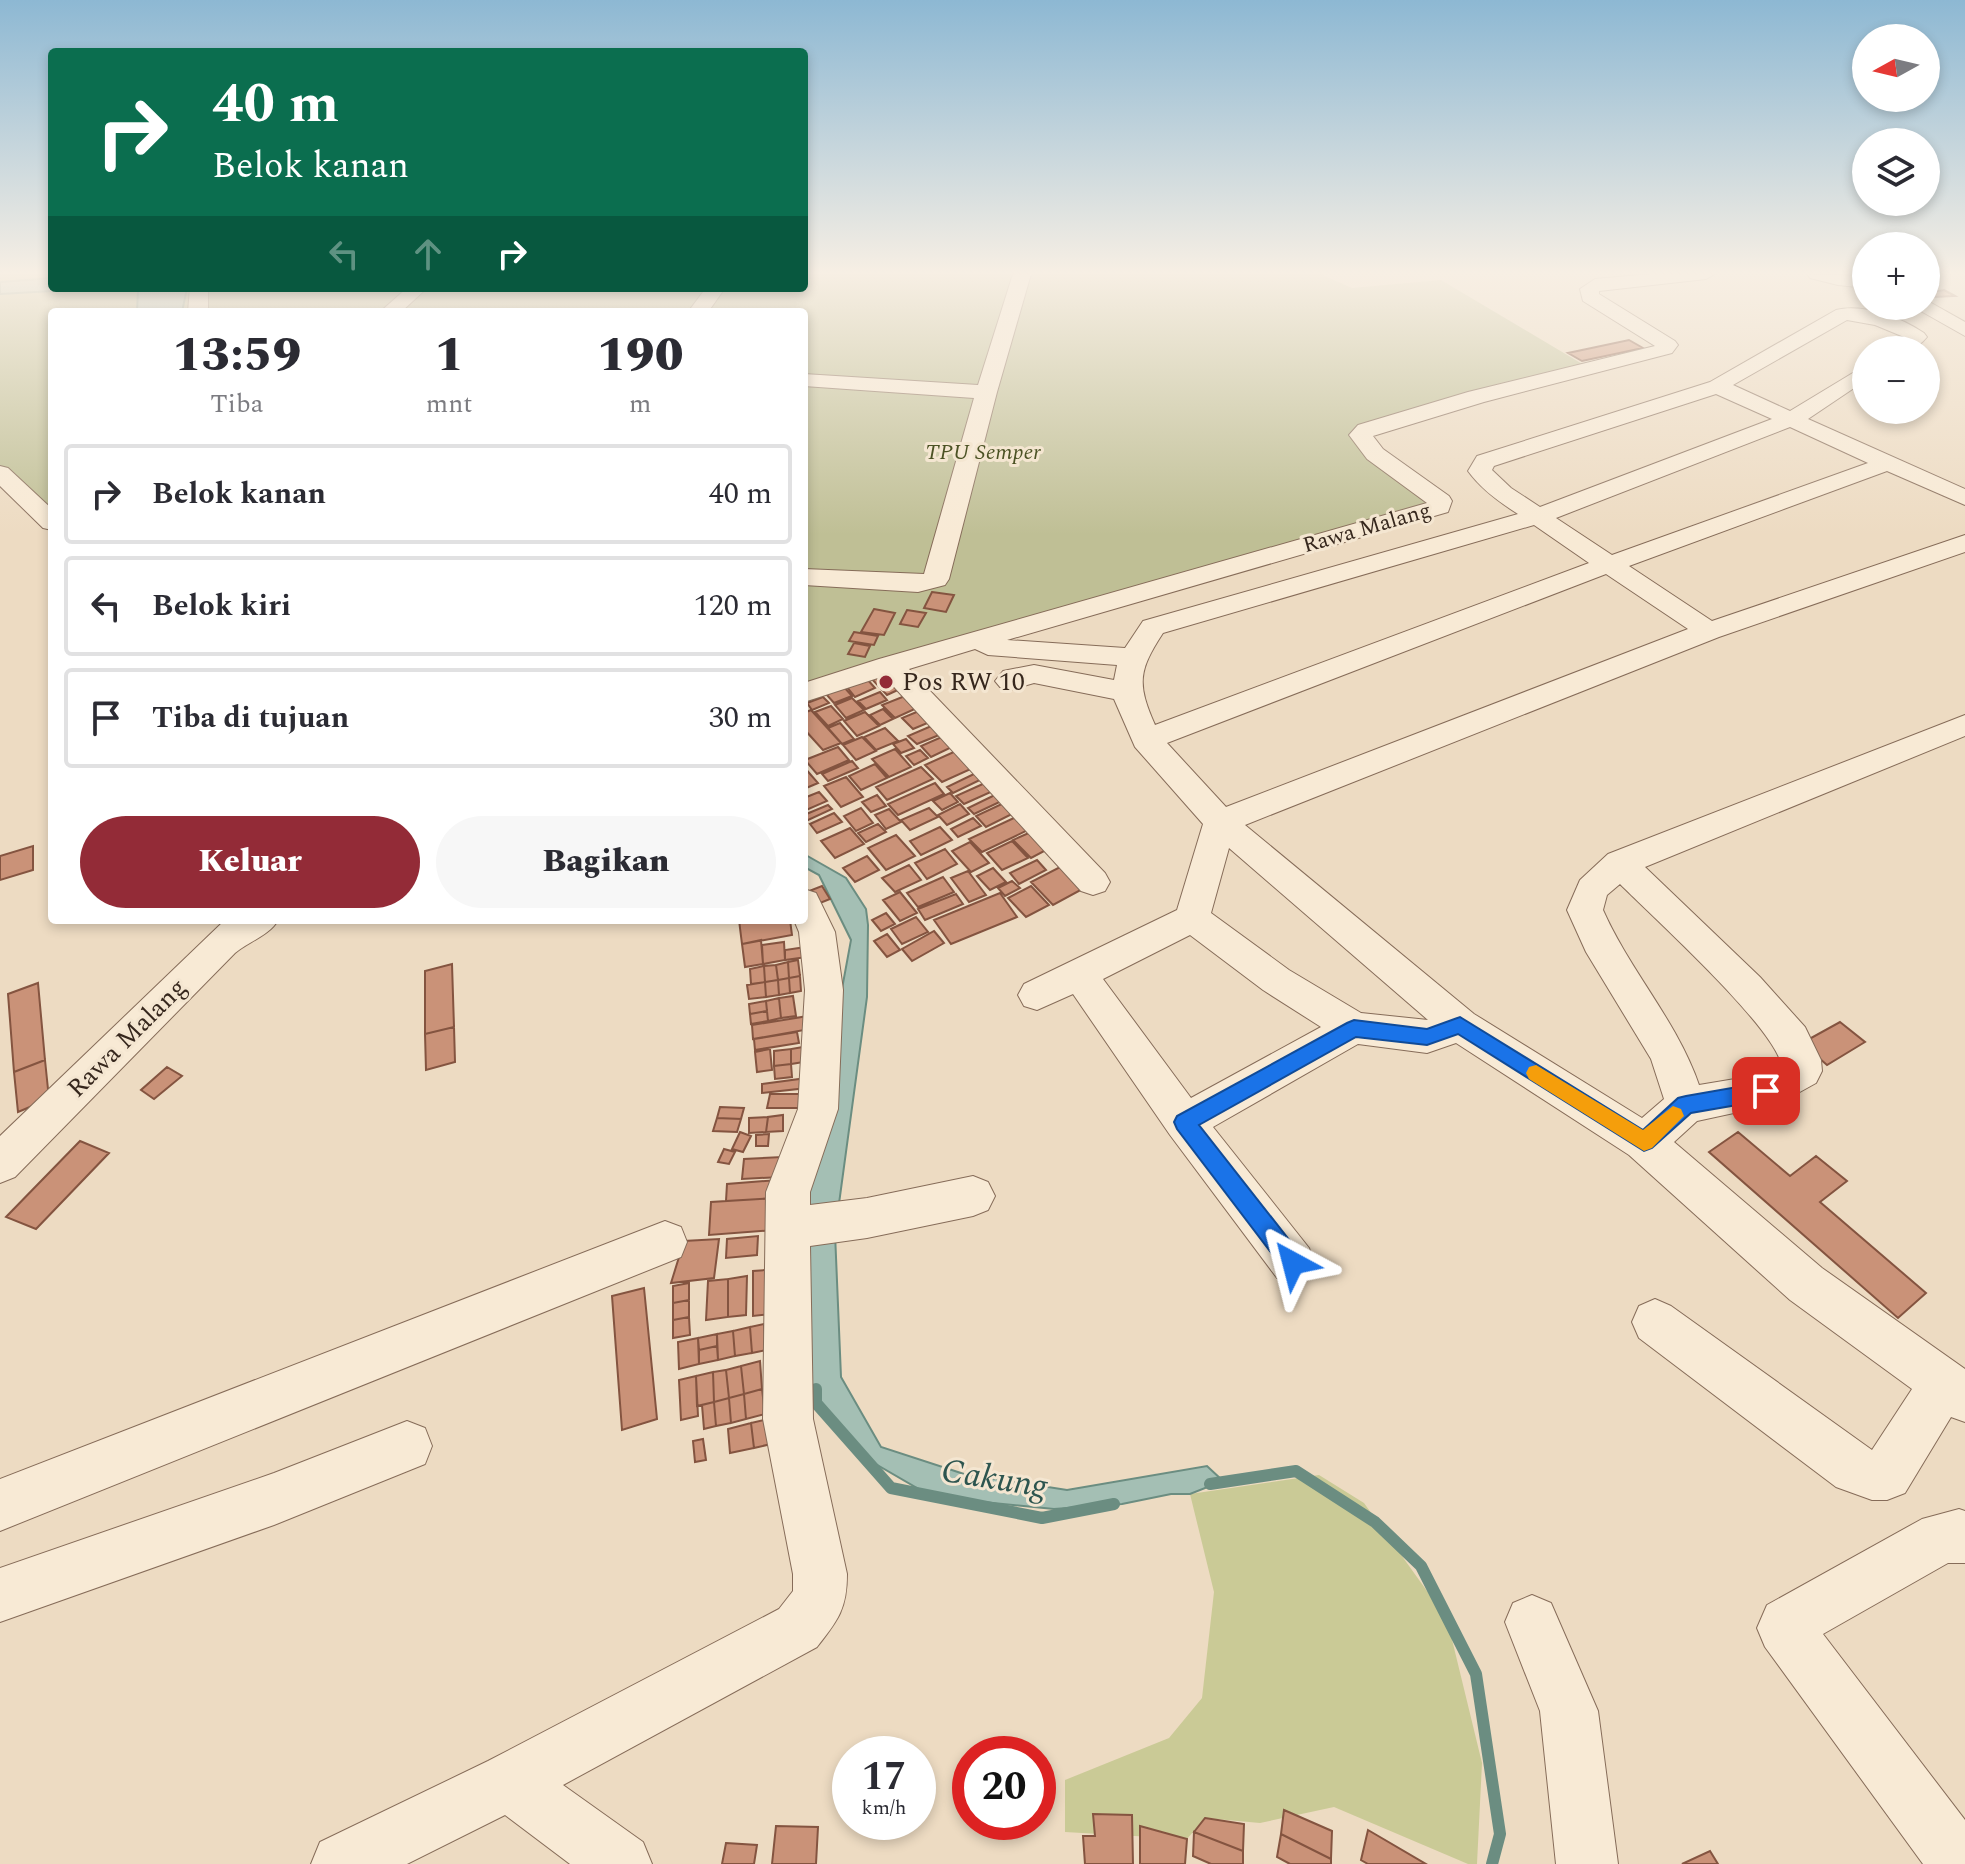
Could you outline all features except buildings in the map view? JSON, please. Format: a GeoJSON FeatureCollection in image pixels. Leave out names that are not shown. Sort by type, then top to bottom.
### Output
{"type":"FeatureCollection","features":[{"type":"Feature","properties":{"kind":"street"},"geometry":{"type":"LineString","coordinates":[[808,584],[918,584],[936,579],[995,361]]}},
{"type":"Feature","properties":{"kind":"street","name":"Rawa Malang"},"geometry":{"type":"LineString","coordinates":[[808,692],[889,665],[1439,507],[1440,501],[1375,454],[1360,435],[1366,430],[1476,397],[1614,361]]}},
{"type":"Feature","properties":{"kind":"street"},"geometry":{"type":"LineString","coordinates":[[1709,631],[1536,517],[1490,483],[1480,471],[1485,461],[1717,386],[1761,361]]}},
{"type":"Feature","properties":{"kind":"street"},"geometry":{"type":"LineString","coordinates":[[808,380],[986,392]]}},
{"type":"Feature","properties":{"kind":"street"},"geometry":{"type":"LineString","coordinates":[[1655,1322],[1854,1469],[1872,1475],[1887,1475],[1955,1390],[1806,1284],[1644,1142],[1460,1025],[1220,822],[1146,740],[1126,692],[1133,657],[1153,627],[1536,517],[1792,419],[1852,380]]}},
{"type":"Feature","properties":{"kind":"street"},"geometry":{"type":"LineString","coordinates":[[1717,386],[1965,498]]}},
{"type":"Feature","properties":{"kind":"street"},"geometry":{"type":"LineString","coordinates":[[1146,740],[1607,565],[1891,462]]}},
{"type":"Feature","properties":{"kind":"street"},"geometry":{"type":"LineString","coordinates":[[0,473],[48,519]]}},
{"type":"Feature","properties":{"kind":"street"},"geometry":{"type":"LineString","coordinates":[[1220,822],[1709,631],[1965,543]]}},
{"type":"Feature","properties":{"kind":"street"},"geometry":{"type":"LineString","coordinates":[[954,647],[1044,649],[1133,657]]}},
{"type":"Feature","properties":{"kind":"street"},"geometry":{"type":"LineString","coordinates":[[889,665],[1093,882]]}},
{"type":"Feature","properties":{"kind":"street"},"geometry":{"type":"LineString","coordinates":[[1010,681],[1013,677],[1034,674],[1126,692]]}},
{"type":"Feature","properties":{"kind":"street"},"geometry":{"type":"LineString","coordinates":[[1686,1105],[1669,1054],[1619,977],[1585,910],[1592,889],[1620,863],[1965,725]]}},
{"type":"Feature","properties":{"kind":"street"},"geometry":{"type":"LineString","coordinates":[[1037,995],[1192,918],[1220,822]]}},
{"type":"Feature","properties":{"kind":"street"},"geometry":{"type":"LineString","coordinates":[[1620,863],[1747,988],[1791,1038],[1801,1060],[1802,1071],[1766,1091],[1686,1105],[1644,1142]]}},
{"type":"Feature","properties":{"kind":"street"},"geometry":{"type":"LineString","coordinates":[[342,1864],[509,1782],[798,1628],[820,1600],[820,1574],[788,1419],[786,1325],[794,1228],[788,1192],[818,1109],[824,990],[817,932],[808,911]]}},
{"type":"Feature","properties":{"kind":"street"},"geometry":{"type":"LineString","coordinates":[[1192,918],[1276,980],[1354,1028],[1427,1037],[1460,1025]]}},
{"type":"Feature","properties":{"kind":"street","name":"Rawa Malang"},"geometry":{"type":"LineString","coordinates":[[0,1164],[222,943],[251,924]]}},
{"type":"Feature","properties":{"kind":"street"},"geometry":{"type":"LineString","coordinates":[[1078,973],[1185,1122],[1293,1263]]}},
{"type":"Feature","properties":{"kind":"street"},"geometry":{"type":"LineString","coordinates":[[1185,1122],[1354,1028]]}},
{"type":"Feature","properties":{"kind":"street"},"geometry":{"type":"LineString","coordinates":[[794,1228],[867,1218],[973,1196]]}},
{"type":"Feature","properties":{"kind":"street"},"geometry":{"type":"LineString","coordinates":[[0,1505],[665,1242]]}},
{"type":"Feature","properties":{"kind":"street"},"geometry":{"type":"LineString","coordinates":[[0,1595],[66,1575],[326,1482],[407,1446]]}},
{"type":"Feature","properties":{"kind":"street"},"geometry":{"type":"LineString","coordinates":[[1960,1864],[1784,1628],[1786,1624],[1941,1538],[1965,1537]]}},
{"type":"Feature","properties":{"kind":"street"},"geometry":{"type":"LineString","coordinates":[[1532,1622],[1569,1711],[1587,1864]]}},
{"type":"Feature","properties":{"kind":"street"},"geometry":{"type":"LineString","coordinates":[[509,1782],[621,1864]]}},
{"type":"Feature","properties":{"kind":"green space","name":"TPU Semper"},"geometry":{"type":"Polygon","coordinates":[[[0,361],[48,361],[48,519],[0,473],[0,361]]]}},
{"type":"Feature","properties":{"kind":"green space","name":"TPU Semper"},"geometry":{"type":"Polygon","coordinates":[[[808,361],[1577,361],[1589,368],[1360,435],[1440,501],[808,693],[808,361]]]}},
{"type":"Feature","properties":{"kind":"green space"},"geometry":{"type":"Polygon","coordinates":[[[1319,1475],[1364,1503],[1447,1619],[1482,1763],[1477,1864],[1468,1864],[1334,1807],[1260,1823],[1205,1818],[1187,1839],[1065,1832],[1065,1780],[1169,1738],[1202,1698],[1214,1592],[1190,1494],[1319,1475]]]}},
{"type":"Feature","properties":{"kind":"water"},"geometry":{"type":"Polygon","coordinates":[[[808,856],[846,878],[866,909],[868,925],[867,997],[835,1233],[841,1377],[881,1447],[964,1474],[1067,1490],[1207,1466],[1223,1481],[1190,1494],[1171,1494],[1122,1504],[1054,1509],[973,1501],[924,1492],[867,1459],[825,1413],[810,1387],[801,1355],[811,1157],[851,940],[819,875],[808,869],[808,856]]]}},
{"type":"Feature","properties":{"kind":"waterway","name":"Cakung"},"geometry":{"type":"LineString","coordinates":[[816,1389],[816,1403],[891,1488],[1042,1518],[1114,1504]]}},
{"type":"Feature","properties":{"kind":"waterway","name":"Cakung"},"geometry":{"type":"LineString","coordinates":[[1210,1484],[1296,1471],[1375,1522],[1421,1566],[1476,1674],[1500,1834],[1492,1864]]}},
{"type":"Feature","properties":{"kind":"slow traffic"},"geometry":{"type":"LineString","coordinates":[[1536,1073],[1644,1142],[1673,1116]]}},
{"type":"Feature","properties":{"kind":"place","name":"Pos RW 10"},"geometry":{"type":"Point","coordinates":[886,682]}},
{"type":"Feature","properties":{"kind":"route"},"geometry":{"type":"LineString","coordinates":[[1293,1263],[1185,1122],[1354,1028],[1427,1037],[1460,1025],[1644,1142],[1686,1105],[1766,1091]]}}]}
